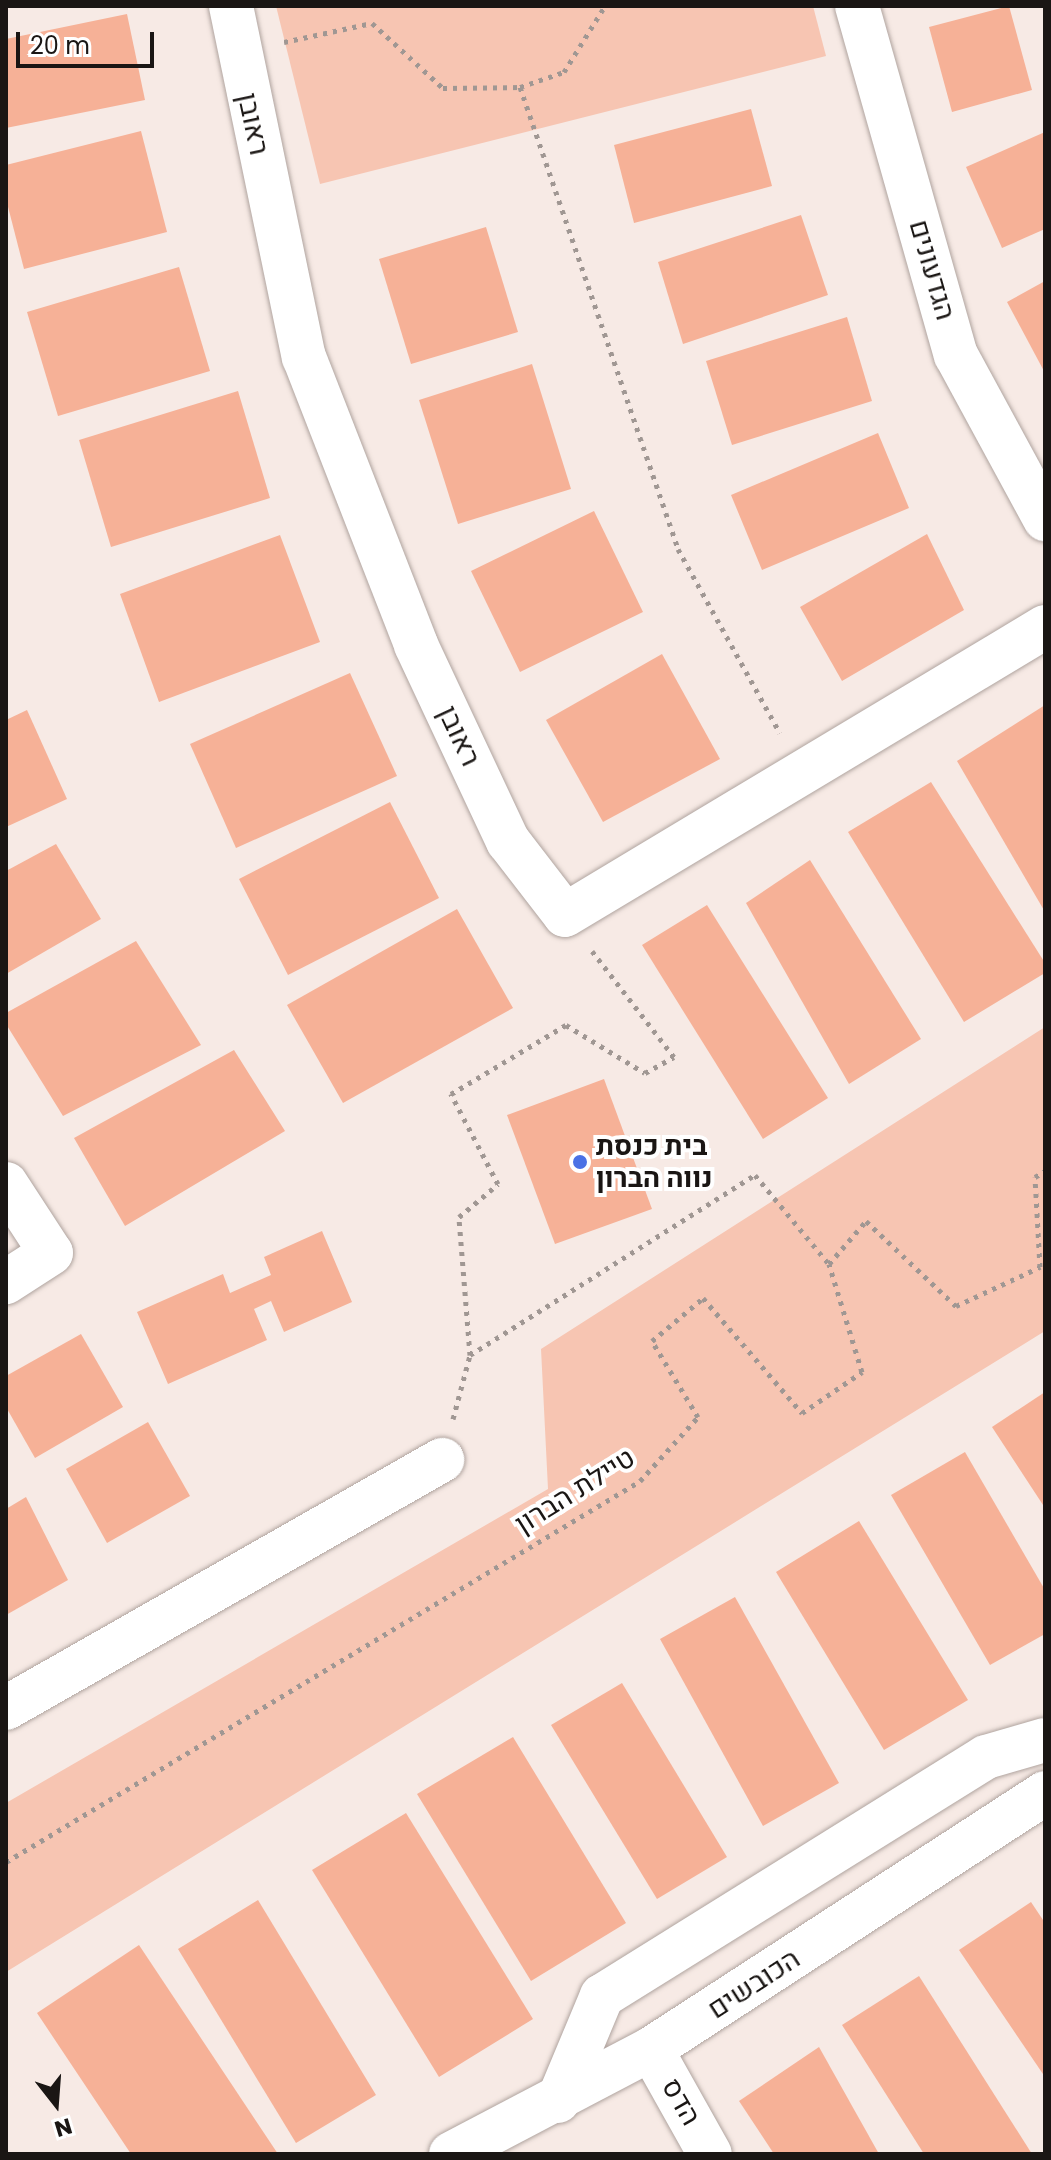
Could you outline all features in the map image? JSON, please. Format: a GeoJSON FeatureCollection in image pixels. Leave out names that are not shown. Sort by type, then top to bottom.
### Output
{"type":"FeatureCollection","features":[{"type":"Feature","properties":{"kind":"street","name":"ראובן"},"geometry":{"type":"LineString","coordinates":[[231,6],[237,52],[304,357],[429,673],[508,841],[565,915]]}},
{"type":"Feature","properties":{"kind":"street","name":"הגדעונים"},"geometry":{"type":"LineString","coordinates":[[857,6],[956,355],[1045,519]]}},
{"type":"Feature","properties":{"kind":"street"},"geometry":{"type":"LineString","coordinates":[[565,915],[1045,627]]}},
{"type":"Feature","properties":{"kind":"street"},"geometry":{"type":"LineString","coordinates":[[6,1184],[51,1253],[6,1282]]}},
{"type":"Feature","properties":{"kind":"street"},"geometry":{"type":"LineString","coordinates":[[6,1708],[442,1460]]}},
{"type":"Feature","properties":{"kind":"street"},"geometry":{"type":"LineString","coordinates":[[558,2101],[602,1996],[986,1757],[1045,1740]]}},
{"type":"Feature","properties":{"kind":"street","name":"הכובשים"},"geometry":{"type":"LineString","coordinates":[[451,2154],[558,2101],[651,2049],[1045,1793]]}},
{"type":"Feature","properties":{"kind":"street","name":"הדס"},"geometry":{"type":"LineString","coordinates":[[651,2049],[710,2154]]}},
{"type":"Feature","properties":{"kind":"path"},"geometry":{"type":"LineString","coordinates":[[237,52],[372,23],[443,88],[520,87],[564,72],[605,6]]}},
{"type":"Feature","properties":{"kind":"path"},"geometry":{"type":"LineString","coordinates":[[520,87],[678,549],[803,773]]}},
{"type":"Feature","properties":{"kind":"path"},"geometry":{"type":"LineString","coordinates":[[442,1460],[470,1355],[459,1217],[498,1184],[451,1094],[566,1025],[645,1073],[674,1057],[565,915]]}},
{"type":"Feature","properties":{"kind":"path"},"geometry":{"type":"LineString","coordinates":[[470,1355],[755,1175],[829,1264],[866,1221],[956,1306],[1040,1267],[1035,1177],[1045,1171]]}},
{"type":"Feature","properties":{"kind":"path","name":"טיילת הברון"},"geometry":{"type":"LineString","coordinates":[[6,1862],[640,1481],[698,1417],[652,1341],[703,1298],[802,1413],[862,1372],[829,1264]]}},
{"type":"Feature","properties":{"kind":"shaded area"},"geometry":{"type":"Polygon","coordinates":[[[276,6],[813,6],[826,56],[320,184],[276,6]]]}},
{"type":"Feature","properties":{"kind":"shaded area"},"geometry":{"type":"Polygon","coordinates":[[[1045,1027],[1045,1331],[6,1972],[6,1803],[548,1489],[541,1349],[1045,1027]]]}},
{"type":"Feature","properties":{"kind":"building"},"geometry":{"type":"Polygon","coordinates":[[[1009,6],[1032,90],[952,112],[929,27],[1009,6]]]}},
{"type":"Feature","properties":{"kind":"building"},"geometry":{"type":"Polygon","coordinates":[[[127,14],[145,100],[6,128],[6,39],[127,14]]]}},
{"type":"Feature","properties":{"kind":"building"},"geometry":{"type":"Polygon","coordinates":[[[751,109],[772,186],[634,223],[614,145],[751,109]]]}},
{"type":"Feature","properties":{"kind":"building"},"geometry":{"type":"Polygon","coordinates":[[[141,131],[167,232],[24,269],[6,199],[6,165],[141,131]]]}},
{"type":"Feature","properties":{"kind":"building"},"geometry":{"type":"Polygon","coordinates":[[[1045,132],[1045,229],[1002,248],[966,167],[1045,132]]]}},
{"type":"Feature","properties":{"kind":"building"},"geometry":{"type":"Polygon","coordinates":[[[801,215],[828,295],[683,344],[658,262],[801,215]]]}},
{"type":"Feature","properties":{"kind":"building"},"geometry":{"type":"Polygon","coordinates":[[[486,227],[518,332],[411,364],[379,259],[486,227]]]}},
{"type":"Feature","properties":{"kind":"building"},"geometry":{"type":"Polygon","coordinates":[[[179,267],[210,371],[58,416],[27,312],[179,267]]]}},
{"type":"Feature","properties":{"kind":"building"},"geometry":{"type":"Polygon","coordinates":[[[1045,281],[1045,373],[1007,302],[1045,281]]]}},
{"type":"Feature","properties":{"kind":"building"},"geometry":{"type":"Polygon","coordinates":[[[847,317],[872,401],[732,445],[706,361],[847,317]]]}},
{"type":"Feature","properties":{"kind":"building"},"geometry":{"type":"Polygon","coordinates":[[[532,364],[571,489],[458,524],[419,400],[532,364]]]}},
{"type":"Feature","properties":{"kind":"building"},"geometry":{"type":"Polygon","coordinates":[[[238,391],[270,498],[111,547],[79,440],[238,391]]]}},
{"type":"Feature","properties":{"kind":"building"},"geometry":{"type":"Polygon","coordinates":[[[878,433],[909,508],[762,570],[731,495],[878,433]]]}},
{"type":"Feature","properties":{"kind":"building"},"geometry":{"type":"Polygon","coordinates":[[[594,511],[643,612],[520,672],[471,571],[594,511]]]}},
{"type":"Feature","properties":{"kind":"building"},"geometry":{"type":"Polygon","coordinates":[[[927,534],[964,610],[842,681],[800,607],[927,534]]]}},
{"type":"Feature","properties":{"kind":"building"},"geometry":{"type":"Polygon","coordinates":[[[280,535],[320,642],[159,702],[120,594],[280,535]]]}},
{"type":"Feature","properties":{"kind":"building"},"geometry":{"type":"Polygon","coordinates":[[[662,654],[720,759],[603,822],[546,720],[662,654]]]}},
{"type":"Feature","properties":{"kind":"building"},"geometry":{"type":"Polygon","coordinates":[[[350,673],[397,776],[236,848],[190,744],[350,673]]]}},
{"type":"Feature","properties":{"kind":"building"},"geometry":{"type":"Polygon","coordinates":[[[1045,705],[1045,912],[957,761],[1045,705]]]}},
{"type":"Feature","properties":{"kind":"building"},"geometry":{"type":"Polygon","coordinates":[[[27,710],[67,799],[6,827],[6,720],[27,710]]]}},
{"type":"Feature","properties":{"kind":"building"},"geometry":{"type":"Polygon","coordinates":[[[931,782],[1045,963],[1045,973],[964,1022],[848,832],[931,782]]]}},
{"type":"Feature","properties":{"kind":"building"},"geometry":{"type":"Polygon","coordinates":[[[390,802],[439,898],[288,975],[239,879],[390,802]]]}},
{"type":"Feature","properties":{"kind":"building"},"geometry":{"type":"Polygon","coordinates":[[[56,844],[101,919],[6,974],[6,871],[56,844]]]}},
{"type":"Feature","properties":{"kind":"building"},"geometry":{"type":"Polygon","coordinates":[[[810,860],[921,1039],[849,1084],[746,903],[810,860]]]}},
{"type":"Feature","properties":{"kind":"building"},"geometry":{"type":"Polygon","coordinates":[[[707,905],[828,1098],[763,1139],[642,945],[707,905]]]}},
{"type":"Feature","properties":{"kind":"building"},"geometry":{"type":"Polygon","coordinates":[[[457,909],[513,1008],[343,1103],[287,1005],[457,909]]]}},
{"type":"Feature","properties":{"kind":"building"},"geometry":{"type":"Polygon","coordinates":[[[136,941],[201,1045],[63,1116],[6,1024],[6,1013],[136,941]]]}},
{"type":"Feature","properties":{"kind":"building"},"geometry":{"type":"Polygon","coordinates":[[[234,1050],[285,1131],[125,1226],[74,1138],[234,1050]]]}},
{"type":"Feature","properties":{"kind":"building","name":"בית כנסת נווה הברון"},"geometry":{"type":"Polygon","coordinates":[[[604,1079],[652,1209],[555,1244],[507,1115],[604,1079]]]}},
{"type":"Feature","properties":{"kind":"building"},"geometry":{"type":"Polygon","coordinates":[[[322,1231],[352,1302],[284,1332],[271,1301],[254,1309],[267,1340],[168,1384],[137,1312],[223,1274],[230,1293],[271,1275],[264,1257],[322,1231]]]}},
{"type":"Feature","properties":{"kind":"building"},"geometry":{"type":"Polygon","coordinates":[[[81,1334],[123,1407],[35,1458],[6,1407],[6,1376],[81,1334]]]}},
{"type":"Feature","properties":{"kind":"building"},"geometry":{"type":"Polygon","coordinates":[[[1045,1392],[1045,1508],[992,1427],[1045,1392]]]}},
{"type":"Feature","properties":{"kind":"building"},"geometry":{"type":"Polygon","coordinates":[[[148,1422],[190,1496],[107,1543],[66,1469],[148,1422]]]}},
{"type":"Feature","properties":{"kind":"building"},"geometry":{"type":"Polygon","coordinates":[[[965,1452],[1045,1590],[1045,1634],[990,1665],[891,1495],[965,1452]]]}},
{"type":"Feature","properties":{"kind":"building"},"geometry":{"type":"Polygon","coordinates":[[[26,1497],[68,1580],[6,1615],[6,1509],[26,1497]]]}},
{"type":"Feature","properties":{"kind":"building"},"geometry":{"type":"Polygon","coordinates":[[[859,1521],[968,1700],[884,1750],[776,1572],[859,1521]]]}},
{"type":"Feature","properties":{"kind":"building"},"geometry":{"type":"Polygon","coordinates":[[[735,1597],[839,1783],[763,1826],[660,1639],[735,1597]]]}},
{"type":"Feature","properties":{"kind":"building"},"geometry":{"type":"Polygon","coordinates":[[[622,1683],[727,1857],[657,1899],[551,1725],[622,1683]]]}},
{"type":"Feature","properties":{"kind":"building"},"geometry":{"type":"Polygon","coordinates":[[[513,1737],[626,1923],[531,1981],[417,1794],[513,1737]]]}},
{"type":"Feature","properties":{"kind":"building"},"geometry":{"type":"Polygon","coordinates":[[[406,1813],[533,2019],[439,2077],[312,1870],[406,1813]]]}},
{"type":"Feature","properties":{"kind":"building"},"geometry":{"type":"Polygon","coordinates":[[[258,1900],[376,2095],[296,2143],[178,1949],[258,1900]]]}},
{"type":"Feature","properties":{"kind":"building"},"geometry":{"type":"Polygon","coordinates":[[[1031,1902],[1045,1923],[1045,2077],[959,1950],[1031,1902]]]}},
{"type":"Feature","properties":{"kind":"building"},"geometry":{"type":"Polygon","coordinates":[[[139,1945],[278,2154],[131,2154],[37,2013],[139,1945]]]}},
{"type":"Feature","properties":{"kind":"building"},"geometry":{"type":"Polygon","coordinates":[[[919,1976],[1032,2154],[924,2154],[842,2025],[919,1976]]]}},
{"type":"Feature","properties":{"kind":"building"},"geometry":{"type":"Polygon","coordinates":[[[819,2047],[879,2154],[774,2154],[739,2101],[819,2047]]]}},
{"type":"Feature","properties":{"kind":"place","name":"בית כנסת נווה הברון"},"geometry":{"type":"Point","coordinates":[580,1162]}}]}
